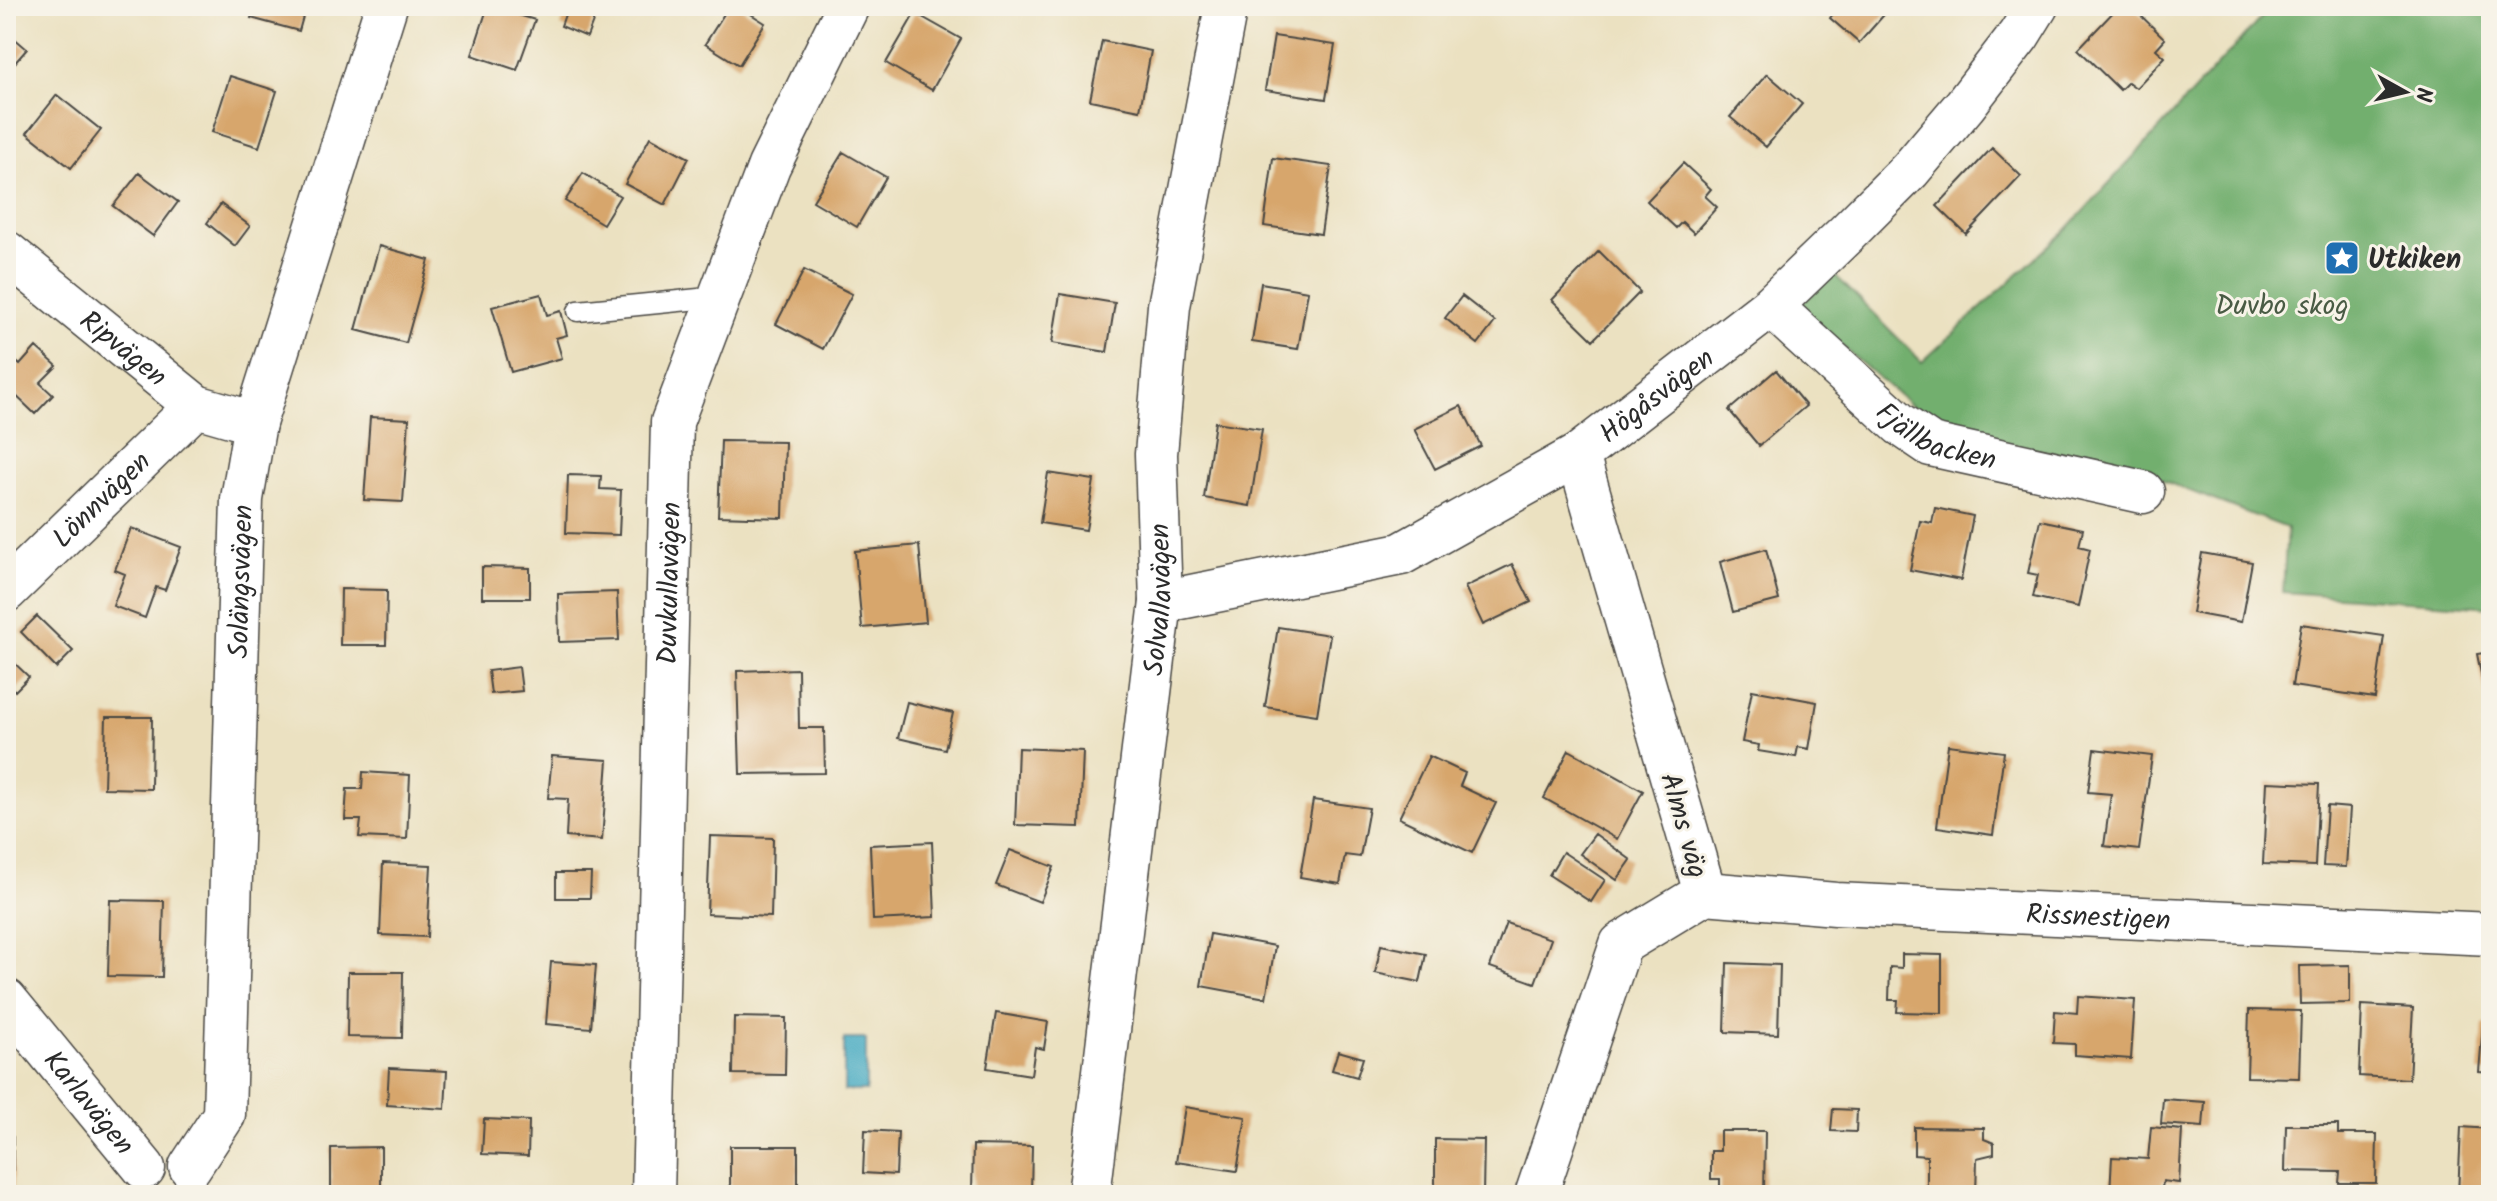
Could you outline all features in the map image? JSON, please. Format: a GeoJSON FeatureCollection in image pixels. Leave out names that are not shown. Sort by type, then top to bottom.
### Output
{"type":"FeatureCollection","features":[{"type":"Feature","properties":{"kind":"street","name":"Solängsvägen"},"geometry":{"type":"LineString","coordinates":[[194,1181],[224,1115],[242,499],[255,423],[386,6]]}},
{"type":"Feature","properties":{"kind":"street","name":"Duvkullavägen"},"geometry":{"type":"LineString","coordinates":[[653,1195],[672,422],[769,166],[848,6]]}},
{"type":"Feature","properties":{"kind":"street","name":"Solvallavägen"},"geometry":{"type":"LineString","coordinates":[[1089,1195],[1161,602],[1156,454],[1169,306],[1226,6]]}},
{"type":"Feature","properties":{"kind":"street","name":"Högåsvägen"},"geometry":{"type":"LineString","coordinates":[[1161,602],[1401,554],[1578,455],[1771,306],[1910,170],[2019,35],[2037,6]]}},
{"type":"Feature","properties":{"kind":"street","name":"Ripvägen"},"geometry":{"type":"LineString","coordinates":[[6,252],[196,406],[255,423]]}},
{"type":"Feature","properties":{"kind":"street","name":"Fjällbacken"},"geometry":{"type":"LineString","coordinates":[[1771,306],[1900,424],[1931,445],[2143,492]]}},
{"type":"Feature","properties":{"kind":"street","name":"Lönnvägen"},"geometry":{"type":"LineString","coordinates":[[6,591],[196,406]]}},
{"type":"Feature","properties":{"kind":"street","name":"Alms väg"},"geometry":{"type":"LineString","coordinates":[[1536,1195],[1621,944],[1705,893],[1578,455]]}},
{"type":"Feature","properties":{"kind":"street","name":"Rissnestigen"},"geometry":{"type":"LineString","coordinates":[[1705,893],[1836,904],[2491,934]]}},
{"type":"Feature","properties":{"kind":"street","name":"Karlavägen"},"geometry":{"type":"LineString","coordinates":[[6,1000],[140,1182],[171,1158],[194,1181]]}},
{"type":"Feature","properties":{"kind":"lane"},"geometry":{"type":"LineString","coordinates":[[578,311],[719,297]]}},
{"type":"Feature","properties":{"kind":"green space","name":"Duvbo skog"},"geometry":{"type":"Polygon","coordinates":[[[2272,6],[2491,6],[2491,607],[2283,592],[2287,528],[2148,475],[1935,426],[1796,307],[1835,275],[1922,362],[2066,230],[2272,6]]]}},
{"type":"Feature","properties":{"kind":"water"},"geometry":{"type":"Polygon","coordinates":[[[844,1039],[866,1039],[866,1091],[844,1091],[844,1039]]]}},
{"type":"Feature","properties":{"kind":"building"},"geometry":{"type":"Polygon","coordinates":[[[255,6],[306,6],[299,31],[251,18],[255,6]]]}},
{"type":"Feature","properties":{"kind":"building"},"geometry":{"type":"Polygon","coordinates":[[[488,6],[535,20],[517,70],[472,55],[488,6]]]}},
{"type":"Feature","properties":{"kind":"building"},"geometry":{"type":"Polygon","coordinates":[[[568,6],[599,6],[587,37],[561,26],[568,6]]]}},
{"type":"Feature","properties":{"kind":"building"},"geometry":{"type":"Polygon","coordinates":[[[729,6],[738,6],[765,23],[739,65],[705,44],[729,6]]]}},
{"type":"Feature","properties":{"kind":"building"},"geometry":{"type":"Polygon","coordinates":[[[1834,6],[1890,8],[1859,43],[1830,18],[1837,9],[1834,6]]]}},
{"type":"Feature","properties":{"kind":"building"},"geometry":{"type":"Polygon","coordinates":[[[2119,6],[2131,6],[2165,39],[2156,49],[2165,57],[2136,88],[2128,82],[2120,90],[2078,49],[2119,6]]]}},
{"type":"Feature","properties":{"kind":"building"},"geometry":{"type":"Polygon","coordinates":[[[915,13],[961,39],[932,90],[886,63],[915,13]]]}},
{"type":"Feature","properties":{"kind":"building"},"geometry":{"type":"Polygon","coordinates":[[[6,31],[27,49],[6,73],[6,31]]]}},
{"type":"Feature","properties":{"kind":"building"},"geometry":{"type":"Polygon","coordinates":[[[1274,36],[1335,45],[1326,99],[1265,90],[1274,36]]]}},
{"type":"Feature","properties":{"kind":"building"},"geometry":{"type":"Polygon","coordinates":[[[1102,41],[1151,51],[1140,110],[1090,100],[1102,41]]]}},
{"type":"Feature","properties":{"kind":"building"},"geometry":{"type":"Polygon","coordinates":[[[1767,74],[1802,104],[1766,147],[1730,117],[1767,74]]]}},
{"type":"Feature","properties":{"kind":"building"},"geometry":{"type":"Polygon","coordinates":[[[230,76],[277,91],[259,147],[212,132],[230,76]]]}},
{"type":"Feature","properties":{"kind":"building"},"geometry":{"type":"Polygon","coordinates":[[[57,95],[101,130],[71,168],[27,133],[57,95]]]}},
{"type":"Feature","properties":{"kind":"building"},"geometry":{"type":"Polygon","coordinates":[[[650,137],[689,158],[665,205],[625,184],[650,137]]]}},
{"type":"Feature","properties":{"kind":"building"},"geometry":{"type":"Polygon","coordinates":[[[1992,148],[2021,176],[1966,234],[1937,206],[1992,148]]]}},
{"type":"Feature","properties":{"kind":"building"},"geometry":{"type":"Polygon","coordinates":[[[843,152],[886,177],[857,227],[813,201],[843,152]]]}},
{"type":"Feature","properties":{"kind":"building"},"geometry":{"type":"Polygon","coordinates":[[[1273,158],[1331,166],[1321,234],[1264,226],[1273,158]]]}},
{"type":"Feature","properties":{"kind":"building"},"geometry":{"type":"Polygon","coordinates":[[[1683,163],[1711,189],[1705,196],[1717,207],[1694,233],[1682,222],[1676,228],[1647,201],[1683,163]]]}},
{"type":"Feature","properties":{"kind":"building"},"geometry":{"type":"Polygon","coordinates":[[[139,173],[178,202],[153,236],[113,206],[139,173]]]}},
{"type":"Feature","properties":{"kind":"building"},"geometry":{"type":"Polygon","coordinates":[[[583,173],[620,196],[603,224],[565,201],[583,173]]]}},
{"type":"Feature","properties":{"kind":"building"},"geometry":{"type":"Polygon","coordinates":[[[221,204],[250,226],[235,246],[207,223],[221,204]]]}},
{"type":"Feature","properties":{"kind":"building"},"geometry":{"type":"Polygon","coordinates":[[[379,246],[429,260],[406,343],[356,330],[379,246]]]}},
{"type":"Feature","properties":{"kind":"building"},"geometry":{"type":"Polygon","coordinates":[[[1599,251],[1640,292],[1593,340],[1552,300],[1599,251]]]}},
{"type":"Feature","properties":{"kind":"building"},"geometry":{"type":"Polygon","coordinates":[[[804,270],[852,294],[823,349],[776,324],[804,270]]]}},
{"type":"Feature","properties":{"kind":"building"},"geometry":{"type":"Polygon","coordinates":[[[1261,283],[1308,291],[1298,349],[1252,342],[1261,283]]]}},
{"type":"Feature","properties":{"kind":"building"},"geometry":{"type":"Polygon","coordinates":[[[541,294],[547,315],[561,311],[567,335],[556,338],[562,358],[511,372],[492,307],[541,294]]]}},
{"type":"Feature","properties":{"kind":"building"},"geometry":{"type":"Polygon","coordinates":[[[1060,294],[1115,303],[1107,352],[1052,343],[1060,294]]]}},
{"type":"Feature","properties":{"kind":"building"},"geometry":{"type":"Polygon","coordinates":[[[1462,296],[1495,322],[1478,344],[1445,318],[1462,296]]]}},
{"type":"Feature","properties":{"kind":"building"},"geometry":{"type":"Polygon","coordinates":[[[36,347],[57,366],[40,383],[53,395],[35,414],[6,386],[6,363],[11,357],[20,365],[36,347]]]}},
{"type":"Feature","properties":{"kind":"building"},"geometry":{"type":"Polygon","coordinates":[[[1776,370],[1806,406],[1759,446],[1729,410],[1776,370]]]}},
{"type":"Feature","properties":{"kind":"building"},"geometry":{"type":"Polygon","coordinates":[[[1461,406],[1481,446],[1435,469],[1414,429],[1461,406]]]}},
{"type":"Feature","properties":{"kind":"building"},"geometry":{"type":"Polygon","coordinates":[[[370,417],[409,419],[403,502],[364,500],[370,417]]]}},
{"type":"Feature","properties":{"kind":"building"},"geometry":{"type":"Polygon","coordinates":[[[1215,422],[1262,429],[1250,506],[1204,498],[1215,422]]]}},
{"type":"Feature","properties":{"kind":"building"},"geometry":{"type":"Polygon","coordinates":[[[721,441],[785,442],[783,518],[718,516],[721,441]]]}},
{"type":"Feature","properties":{"kind":"building"},"geometry":{"type":"Polygon","coordinates":[[[1048,473],[1094,480],[1086,530],[1040,523],[1048,473]]]}},
{"type":"Feature","properties":{"kind":"building"},"geometry":{"type":"Polygon","coordinates":[[[568,475],[601,476],[600,489],[621,490],[619,535],[566,533],[568,475]]]}},
{"type":"Feature","properties":{"kind":"building"},"geometry":{"type":"Polygon","coordinates":[[[1935,508],[1973,516],[1961,580],[1910,570],[1920,521],[1932,523],[1935,508]]]}},
{"type":"Feature","properties":{"kind":"building"},"geometry":{"type":"Polygon","coordinates":[[[2040,520],[2083,529],[2079,546],[2090,549],[2078,607],[2033,597],[2038,575],[2028,573],[2040,520]]]}},
{"type":"Feature","properties":{"kind":"building"},"geometry":{"type":"Polygon","coordinates":[[[131,528],[181,547],[165,590],[156,587],[145,618],[113,606],[125,574],[115,570],[131,528]]]}},
{"type":"Feature","properties":{"kind":"building"},"geometry":{"type":"Polygon","coordinates":[[[919,545],[926,622],[862,628],[855,551],[919,545]]]}},
{"type":"Feature","properties":{"kind":"building"},"geometry":{"type":"Polygon","coordinates":[[[1766,549],[1779,600],[1733,612],[1720,562],[1766,549]]]}},
{"type":"Feature","properties":{"kind":"building"},"geometry":{"type":"Polygon","coordinates":[[[2202,553],[2252,562],[2241,622],[2192,613],[2202,553]]]}},
{"type":"Feature","properties":{"kind":"building"},"geometry":{"type":"Polygon","coordinates":[[[1512,564],[1531,602],[1483,625],[1465,587],[1512,564]]]}},
{"type":"Feature","properties":{"kind":"building"},"geometry":{"type":"Polygon","coordinates":[[[482,567],[530,568],[530,598],[482,598],[482,567]]]}},
{"type":"Feature","properties":{"kind":"building"},"geometry":{"type":"Polygon","coordinates":[[[341,589],[387,590],[386,645],[340,645],[341,589]]]}},
{"type":"Feature","properties":{"kind":"building"},"geometry":{"type":"Polygon","coordinates":[[[617,592],[619,640],[559,642],[558,594],[617,592]]]}},
{"type":"Feature","properties":{"kind":"building"},"geometry":{"type":"Polygon","coordinates":[[[37,616],[73,651],[56,668],[21,632],[37,616]]]}},
{"type":"Feature","properties":{"kind":"building"},"geometry":{"type":"Polygon","coordinates":[[[2301,624],[2384,636],[2375,698],[2292,686],[2301,624]]]}},
{"type":"Feature","properties":{"kind":"building"},"geometry":{"type":"Polygon","coordinates":[[[1278,627],[1330,635],[1317,715],[1265,707],[1278,627]]]}},
{"type":"Feature","properties":{"kind":"building"},"geometry":{"type":"Polygon","coordinates":[[[2491,652],[2491,718],[2490,718],[2477,654],[2491,652]]]}},
{"type":"Feature","properties":{"kind":"building"},"geometry":{"type":"Polygon","coordinates":[[[6,655],[29,677],[15,691],[6,682],[6,655]]]}},
{"type":"Feature","properties":{"kind":"building"},"geometry":{"type":"Polygon","coordinates":[[[519,667],[522,691],[491,694],[488,671],[519,667]]]}},
{"type":"Feature","properties":{"kind":"building"},"geometry":{"type":"Polygon","coordinates":[[[798,669],[799,728],[824,728],[825,773],[740,774],[737,671],[798,669]]]}},
{"type":"Feature","properties":{"kind":"building"},"geometry":{"type":"Polygon","coordinates":[[[1752,690],[1817,702],[1809,749],[1798,747],[1796,757],[1758,751],[1759,745],[1742,742],[1752,690]]]}},
{"type":"Feature","properties":{"kind":"building"},"geometry":{"type":"Polygon","coordinates":[[[907,702],[953,713],[945,749],[898,738],[907,702]]]}},
{"type":"Feature","properties":{"kind":"building"},"geometry":{"type":"Polygon","coordinates":[[[106,717],[152,717],[151,789],[104,788],[106,717]]]}},
{"type":"Feature","properties":{"kind":"building"},"geometry":{"type":"Polygon","coordinates":[[[1948,745],[2004,752],[1993,835],[1937,827],[1948,745]]]}},
{"type":"Feature","properties":{"kind":"building"},"geometry":{"type":"Polygon","coordinates":[[[1018,748],[1083,751],[1080,827],[1015,825],[1018,748]]]}},
{"type":"Feature","properties":{"kind":"building"},"geometry":{"type":"Polygon","coordinates":[[[2094,749],[2152,756],[2139,850],[2104,846],[2111,794],[2088,792],[2094,749]]]}},
{"type":"Feature","properties":{"kind":"building"},"geometry":{"type":"Polygon","coordinates":[[[1569,750],[1643,791],[1617,839],[1544,798],[1569,750]]]}},
{"type":"Feature","properties":{"kind":"building"},"geometry":{"type":"Polygon","coordinates":[[[552,756],[608,760],[602,840],[566,837],[568,799],[548,798],[552,756]]]}},
{"type":"Feature","properties":{"kind":"building"},"geometry":{"type":"Polygon","coordinates":[[[1429,756],[1465,773],[1460,786],[1496,803],[1472,853],[1399,818],[1429,756]]]}},
{"type":"Feature","properties":{"kind":"building"},"geometry":{"type":"Polygon","coordinates":[[[363,772],[410,775],[407,839],[359,837],[361,820],[345,820],[347,789],[362,789],[363,772]]]}},
{"type":"Feature","properties":{"kind":"building"},"geometry":{"type":"Polygon","coordinates":[[[2267,782],[2319,784],[2315,866],[2263,864],[2267,782]]]}},
{"type":"Feature","properties":{"kind":"building"},"geometry":{"type":"Polygon","coordinates":[[[1313,800],[1369,808],[1360,857],[1345,855],[1340,884],[1300,877],[1313,800]]]}},
{"type":"Feature","properties":{"kind":"building"},"geometry":{"type":"Polygon","coordinates":[[[2327,806],[2350,808],[2346,867],[2323,866],[2327,806]]]}},
{"type":"Feature","properties":{"kind":"building"},"geometry":{"type":"Polygon","coordinates":[[[1595,834],[1631,860],[1617,880],[1580,854],[1595,834]]]}},
{"type":"Feature","properties":{"kind":"building"},"geometry":{"type":"Polygon","coordinates":[[[710,836],[773,838],[771,917],[707,914],[710,836]]]}},
{"type":"Feature","properties":{"kind":"building"},"geometry":{"type":"Polygon","coordinates":[[[932,842],[935,917],[873,920],[870,845],[932,842]]]}},
{"type":"Feature","properties":{"kind":"building"},"geometry":{"type":"Polygon","coordinates":[[[1010,850],[1054,867],[1040,902],[996,885],[1010,850]]]}},
{"type":"Feature","properties":{"kind":"building"},"geometry":{"type":"Polygon","coordinates":[[[1563,852],[1605,880],[1591,902],[1549,875],[1563,852]]]}},
{"type":"Feature","properties":{"kind":"building"},"geometry":{"type":"Polygon","coordinates":[[[383,863],[431,865],[427,937],[380,935],[383,863]]]}},
{"type":"Feature","properties":{"kind":"building"},"geometry":{"type":"Polygon","coordinates":[[[556,873],[591,873],[590,898],[556,898],[556,873]]]}},
{"type":"Feature","properties":{"kind":"building"},"geometry":{"type":"Polygon","coordinates":[[[110,900],[164,901],[162,977],[108,976],[110,900]]]}},
{"type":"Feature","properties":{"kind":"building"},"geometry":{"type":"Polygon","coordinates":[[[1506,923],[1551,939],[1535,983],[1490,967],[1506,923]]]}},
{"type":"Feature","properties":{"kind":"building"},"geometry":{"type":"Polygon","coordinates":[[[1210,934],[1275,946],[1266,998],[1201,986],[1210,934]]]}},
{"type":"Feature","properties":{"kind":"building"},"geometry":{"type":"Polygon","coordinates":[[[1381,945],[1426,954],[1420,982],[1375,973],[1381,945]]]}},
{"type":"Feature","properties":{"kind":"building"},"geometry":{"type":"Polygon","coordinates":[[[1902,954],[1942,955],[1942,1013],[1897,1012],[1898,1000],[1889,1000],[1890,967],[1902,968],[1902,954]]]}},
{"type":"Feature","properties":{"kind":"building"},"geometry":{"type":"Polygon","coordinates":[[[551,962],[596,965],[591,1028],[546,1024],[551,962]]]}},
{"type":"Feature","properties":{"kind":"building"},"geometry":{"type":"Polygon","coordinates":[[[1727,963],[1780,965],[1778,1034],[1725,1032],[1727,963]]]}},
{"type":"Feature","properties":{"kind":"building"},"geometry":{"type":"Polygon","coordinates":[[[2350,965],[2350,1003],[2300,1004],[2299,966],[2350,965]]]}},
{"type":"Feature","properties":{"kind":"building"},"geometry":{"type":"Polygon","coordinates":[[[348,972],[403,972],[402,1038],[347,1037],[348,972]]]}},
{"type":"Feature","properties":{"kind":"building"},"geometry":{"type":"Polygon","coordinates":[[[2078,996],[2135,1000],[2131,1059],[2075,1055],[2075,1044],[2053,1043],[2055,1011],[2077,1013],[2078,996]]]}},
{"type":"Feature","properties":{"kind":"building"},"geometry":{"type":"Polygon","coordinates":[[[2362,1005],[2413,1008],[2409,1079],[2359,1076],[2362,1005]]]}},
{"type":"Feature","properties":{"kind":"building"},"geometry":{"type":"Polygon","coordinates":[[[2249,1010],[2301,1011],[2299,1078],[2247,1077],[2249,1010]]]}},
{"type":"Feature","properties":{"kind":"building"},"geometry":{"type":"Polygon","coordinates":[[[996,1013],[1048,1022],[1044,1049],[1035,1047],[1031,1075],[987,1068],[996,1013]]]}},
{"type":"Feature","properties":{"kind":"building"},"geometry":{"type":"Polygon","coordinates":[[[734,1017],[786,1018],[785,1075],[733,1074],[734,1017]]]}},
{"type":"Feature","properties":{"kind":"building"},"geometry":{"type":"Polygon","coordinates":[[[2483,1024],[2491,1024],[2491,1073],[2479,1072],[2483,1024]]]}},
{"type":"Feature","properties":{"kind":"building"},"geometry":{"type":"Polygon","coordinates":[[[1338,1051],[1363,1058],[1357,1077],[1332,1070],[1338,1051]]]}},
{"type":"Feature","properties":{"kind":"building"},"geometry":{"type":"Polygon","coordinates":[[[389,1068],[447,1071],[445,1109],[387,1105],[389,1068]]]}},
{"type":"Feature","properties":{"kind":"building"},"geometry":{"type":"Polygon","coordinates":[[[2163,1099],[2205,1102],[2203,1127],[2161,1124],[2163,1099]]]}},
{"type":"Feature","properties":{"kind":"building"},"geometry":{"type":"Polygon","coordinates":[[[1185,1107],[1246,1117],[1237,1171],[1176,1162],[1185,1107]]]}},
{"type":"Feature","properties":{"kind":"building"},"geometry":{"type":"Polygon","coordinates":[[[1833,1109],[1857,1110],[1856,1132],[1831,1131],[1833,1109]]]}},
{"type":"Feature","properties":{"kind":"building"},"geometry":{"type":"Polygon","coordinates":[[[484,1119],[529,1121],[528,1156],[482,1154],[484,1119]]]}},
{"type":"Feature","properties":{"kind":"building"},"geometry":{"type":"Polygon","coordinates":[[[2286,1125],[2338,1125],[2338,1134],[2377,1134],[2376,1183],[2339,1183],[2340,1172],[2285,1171],[2286,1125]]]}},
{"type":"Feature","properties":{"kind":"building"},"geometry":{"type":"Polygon","coordinates":[[[1914,1127],[1984,1128],[1984,1139],[1994,1143],[1994,1154],[1977,1158],[1976,1195],[1927,1195],[1927,1156],[1914,1155],[1914,1127]]]}},
{"type":"Feature","properties":{"kind":"building"},"geometry":{"type":"Polygon","coordinates":[[[2151,1127],[2182,1130],[2179,1183],[2163,1181],[2161,1195],[2110,1193],[2112,1157],[2148,1159],[2151,1127]]]}},
{"type":"Feature","properties":{"kind":"building"},"geometry":{"type":"Polygon","coordinates":[[[2461,1127],[2491,1129],[2491,1195],[2458,1195],[2461,1127]]]}},
{"type":"Feature","properties":{"kind":"building"},"geometry":{"type":"Polygon","coordinates":[[[865,1130],[898,1132],[896,1175],[863,1173],[865,1130]]]}},
{"type":"Feature","properties":{"kind":"building"},"geometry":{"type":"Polygon","coordinates":[[[1720,1131],[1765,1131],[1764,1195],[1720,1195],[1720,1179],[1711,1179],[1711,1151],[1720,1151],[1720,1131]]]}},
{"type":"Feature","properties":{"kind":"building"},"geometry":{"type":"Polygon","coordinates":[[[6,1137],[13,1137],[13,1195],[6,1195],[6,1137]]]}},
{"type":"Feature","properties":{"kind":"building"},"geometry":{"type":"Polygon","coordinates":[[[1435,1139],[1484,1140],[1483,1195],[1435,1195],[1435,1139]]]}},
{"type":"Feature","properties":{"kind":"building"},"geometry":{"type":"Polygon","coordinates":[[[973,1145],[1032,1146],[1031,1194],[972,1192],[973,1145]]]}},
{"type":"Feature","properties":{"kind":"building"},"geometry":{"type":"Polygon","coordinates":[[[730,1146],[798,1146],[798,1190],[730,1190],[730,1146]]]}},
{"type":"Feature","properties":{"kind":"building"},"geometry":{"type":"Polygon","coordinates":[[[381,1147],[381,1195],[331,1195],[331,1148],[381,1147]]]}},
{"type":"Feature","properties":{"kind":"place","name":"Utkiken"},"geometry":{"type":"Point","coordinates":[2342,258]}}]}
